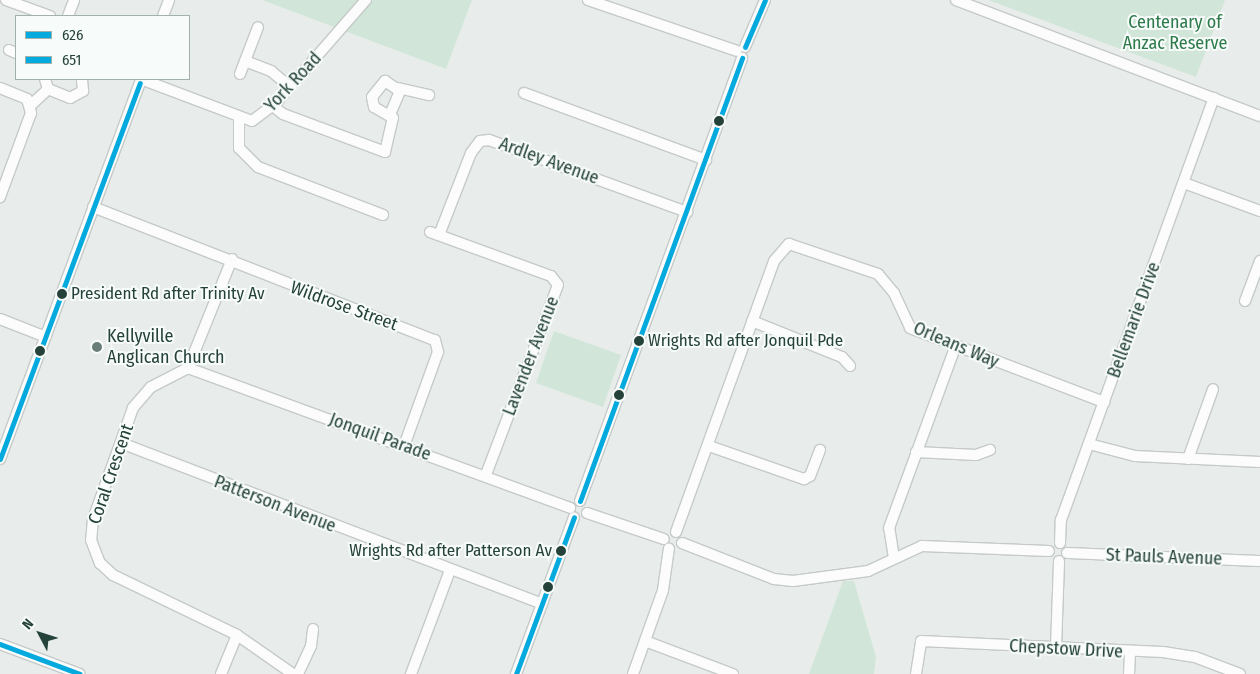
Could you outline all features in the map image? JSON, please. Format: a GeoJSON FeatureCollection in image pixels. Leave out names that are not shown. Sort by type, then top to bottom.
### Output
{"type":"FeatureCollection","features":[{"type":"Feature","properties":{"kind":"street"},"geometry":{"type":"LineString","coordinates":[[6,0],[47,15]]}},
{"type":"Feature","properties":{"kind":"street"},"geometry":{"type":"LineString","coordinates":[[68,15],[74,0]]}},
{"type":"Feature","properties":{"kind":"street"},"geometry":{"type":"LineString","coordinates":[[163,15],[170,0]]}},
{"type":"Feature","properties":{"kind":"street","name":"York Road"},"geometry":{"type":"LineString","coordinates":[[240,120],[258,118],[273,106],[366,0]]}},
{"type":"Feature","properties":{"kind":"street"},"geometry":{"type":"LineString","coordinates":[[588,0],[741,52]]}},
{"type":"Feature","properties":{"kind":"street"},"geometry":{"type":"LineString","coordinates":[[516,674],[542,604],[572,513],[580,501],[706,160],[741,52],[766,0]]}},
{"type":"Feature","properties":{"kind":"street"},"geometry":{"type":"LineString","coordinates":[[956,0],[1260,116]]}},
{"type":"Feature","properties":{"kind":"street"},"geometry":{"type":"LineString","coordinates":[[240,74],[258,27]]}},
{"type":"Feature","properties":{"kind":"street"},"geometry":{"type":"LineString","coordinates":[[245,61],[271,71],[290,87]]}},
{"type":"Feature","properties":{"kind":"street"},"geometry":{"type":"LineString","coordinates":[[0,197],[29,102],[46,84],[76,98],[83,91],[82,80]]}},
{"type":"Feature","properties":{"kind":"street"},"geometry":{"type":"LineString","coordinates":[[0,460],[93,207],[143,80],[240,120],[240,148],[258,167],[383,215]]}},
{"type":"Feature","properties":{"kind":"street"},"geometry":{"type":"LineString","coordinates":[[390,114],[374,107],[372,97],[385,81],[398,88],[429,95]]}},
{"type":"Feature","properties":{"kind":"street"},"geometry":{"type":"LineString","coordinates":[[0,88],[29,102]]}},
{"type":"Feature","properties":{"kind":"street"},"geometry":{"type":"LineString","coordinates":[[273,106],[283,114],[385,152],[394,125],[390,114],[398,88]]}},
{"type":"Feature","properties":{"kind":"street"},"geometry":{"type":"LineString","coordinates":[[524,93],[706,160]]}},
{"type":"Feature","properties":{"kind":"street","name":"Bellemarie Drive"},"geometry":{"type":"LineString","coordinates":[[1060,543],[1061,520],[1214,98]]}},
{"type":"Feature","properties":{"kind":"street","name":"Ardley Avenue"},"geometry":{"type":"LineString","coordinates":[[434,234],[471,153],[480,141],[489,140],[687,212]]}},
{"type":"Feature","properties":{"kind":"street"},"geometry":{"type":"LineString","coordinates":[[1184,183],[1260,211]]}},
{"type":"Feature","properties":{"kind":"street","name":"Wildrose Street"},"geometry":{"type":"LineString","coordinates":[[93,207],[232,259],[269,278],[435,340],[438,352],[404,446]]}},
{"type":"Feature","properties":{"kind":"street","name":"Lavender Avenue"},"geometry":{"type":"LineString","coordinates":[[434,234],[551,276],[558,285],[486,476]]}},
{"type":"Feature","properties":{"kind":"street","name":"Orleans Way"},"geometry":{"type":"LineString","coordinates":[[676,532],[709,446],[774,261],[789,244],[878,274],[894,293],[910,328],[955,348],[1104,402]]}},
{"type":"Feature","properties":{"kind":"street"},"geometry":{"type":"LineString","coordinates":[[188,368],[232,259]]}},
{"type":"Feature","properties":{"kind":"street"},"geometry":{"type":"LineString","coordinates":[[1245,301],[1260,261]]}},
{"type":"Feature","properties":{"kind":"street"},"geometry":{"type":"LineString","coordinates":[[0,319],[46,336]]}},
{"type":"Feature","properties":{"kind":"street"},"geometry":{"type":"LineString","coordinates":[[752,321],[842,357],[850,366]]}},
{"type":"Feature","properties":{"kind":"street"},"geometry":{"type":"LineString","coordinates":[[894,558],[889,528],[955,348]]}},
{"type":"Feature","properties":{"kind":"street","name":"Jonquil Parade"},"geometry":{"type":"LineString","coordinates":[[188,368],[486,476],[572,513]]}},
{"type":"Feature","properties":{"kind":"street","name":"Coral Crescent"},"geometry":{"type":"LineString","coordinates":[[188,368],[141,394],[121,443],[92,526],[93,550],[100,563],[114,575],[237,635],[293,674]]}},
{"type":"Feature","properties":{"kind":"street"},"geometry":{"type":"LineString","coordinates":[[1188,459],[1213,389]]}},
{"type":"Feature","properties":{"kind":"street","name":"Patterson Avenue"},"geometry":{"type":"LineString","coordinates":[[121,443],[542,604]]}},
{"type":"Feature","properties":{"kind":"street"},"geometry":{"type":"LineString","coordinates":[[1089,444],[1116,454],[1260,462]]}},
{"type":"Feature","properties":{"kind":"street"},"geometry":{"type":"LineString","coordinates":[[709,446],[804,478],[810,476],[820,450]]}},
{"type":"Feature","properties":{"kind":"street"},"geometry":{"type":"LineString","coordinates":[[916,452],[976,455],[990,450]]}},
{"type":"Feature","properties":{"kind":"street"},"geometry":{"type":"LineString","coordinates":[[580,501],[587,512]]}},
{"type":"Feature","properties":{"kind":"street"},"geometry":{"type":"LineString","coordinates":[[572,513],[587,512],[667,544],[682,542],[774,580],[868,571],[894,558],[934,545],[1049,551],[1060,543],[1068,553],[1059,561],[1056,648]]}},
{"type":"Feature","properties":{"kind":"street"},"geometry":{"type":"LineString","coordinates":[[633,674],[663,590],[667,544],[676,532],[682,542]]}},
{"type":"Feature","properties":{"kind":"street"},"geometry":{"type":"LineString","coordinates":[[1049,551],[1059,561]]}},
{"type":"Feature","properties":{"kind":"street","name":"St Pauls Avenue"},"geometry":{"type":"LineString","coordinates":[[1068,553],[1260,561]]}},
{"type":"Feature","properties":{"kind":"street"},"geometry":{"type":"LineString","coordinates":[[411,674],[450,570]]}},
{"type":"Feature","properties":{"kind":"street"},"geometry":{"type":"LineString","coordinates":[[298,674],[311,646],[313,628]]}},
{"type":"Feature","properties":{"kind":"street"},"geometry":{"type":"LineString","coordinates":[[220,674],[237,635]]}},
{"type":"Feature","properties":{"kind":"street"},"geometry":{"type":"LineString","coordinates":[[645,641],[733,674]]}},
{"type":"Feature","properties":{"kind":"street","name":"Chepstow Drive"},"geometry":{"type":"LineString","coordinates":[[916,674],[921,641],[1195,657],[1240,674]]}},
{"type":"Feature","properties":{"kind":"street"},"geometry":{"type":"LineString","coordinates":[[0,644],[80,674]]}},
{"type":"Feature","properties":{"kind":"street"},"geometry":{"type":"LineString","coordinates":[[1129,674],[1130,652]]}},
{"type":"Feature","properties":{"kind":"green space"},"geometry":{"type":"Polygon","coordinates":[[[262,0],[472,0],[446,69],[262,0]]]}},
{"type":"Feature","properties":{"kind":"green space","name":"Centenary of Anzac Reserve"},"geometry":{"type":"Polygon","coordinates":[[[988,0],[1225,0],[1196,77],[988,0]]]}},
{"type":"Feature","properties":{"kind":"green space"},"geometry":{"type":"Polygon","coordinates":[[[554,331],[621,355],[603,407],[536,383],[554,331]]]}},
{"type":"Feature","properties":{"kind":"green space"},"geometry":{"type":"Polygon","coordinates":[[[843,581],[854,581],[876,657],[874,674],[809,674],[843,581]]]}},
{"type":"Feature","properties":{"kind":"transit line","name":"626"},"geometry":{"type":"LineString","coordinates":[[745,47],[765,0]]}},
{"type":"Feature","properties":{"kind":"transit line","name":"626"},"geometry":{"type":"LineString","coordinates":[[580,501],[742,58]]}},
{"type":"Feature","properties":{"kind":"transit line","name":"651"},"geometry":{"type":"LineString","coordinates":[[0,459],[140,83]]}},
{"type":"Feature","properties":{"kind":"transit line","name":"626"},"geometry":{"type":"LineString","coordinates":[[516,674],[574,517]]}},
{"type":"Feature","properties":{"kind":"transit line","name":"626"},"geometry":{"type":"LineString","coordinates":[[0,644],[80,674]]}},
{"type":"Feature","properties":{"kind":"place","name":"President Rd after Trinity Av"},"geometry":{"type":"Point","coordinates":[62,294]}},
{"type":"Feature","properties":{"kind":"place","name":"Wrights Rd after Jonquil Pde"},"geometry":{"type":"Point","coordinates":[639,341]}},
{"type":"Feature","properties":{"kind":"place","name":"Kellyville Anglican Church"},"geometry":{"type":"Point","coordinates":[97,347]}},
{"type":"Feature","properties":{"kind":"place","name":"Wrights Rd after Patterson Av"},"geometry":{"type":"Point","coordinates":[561,551]}}]}
